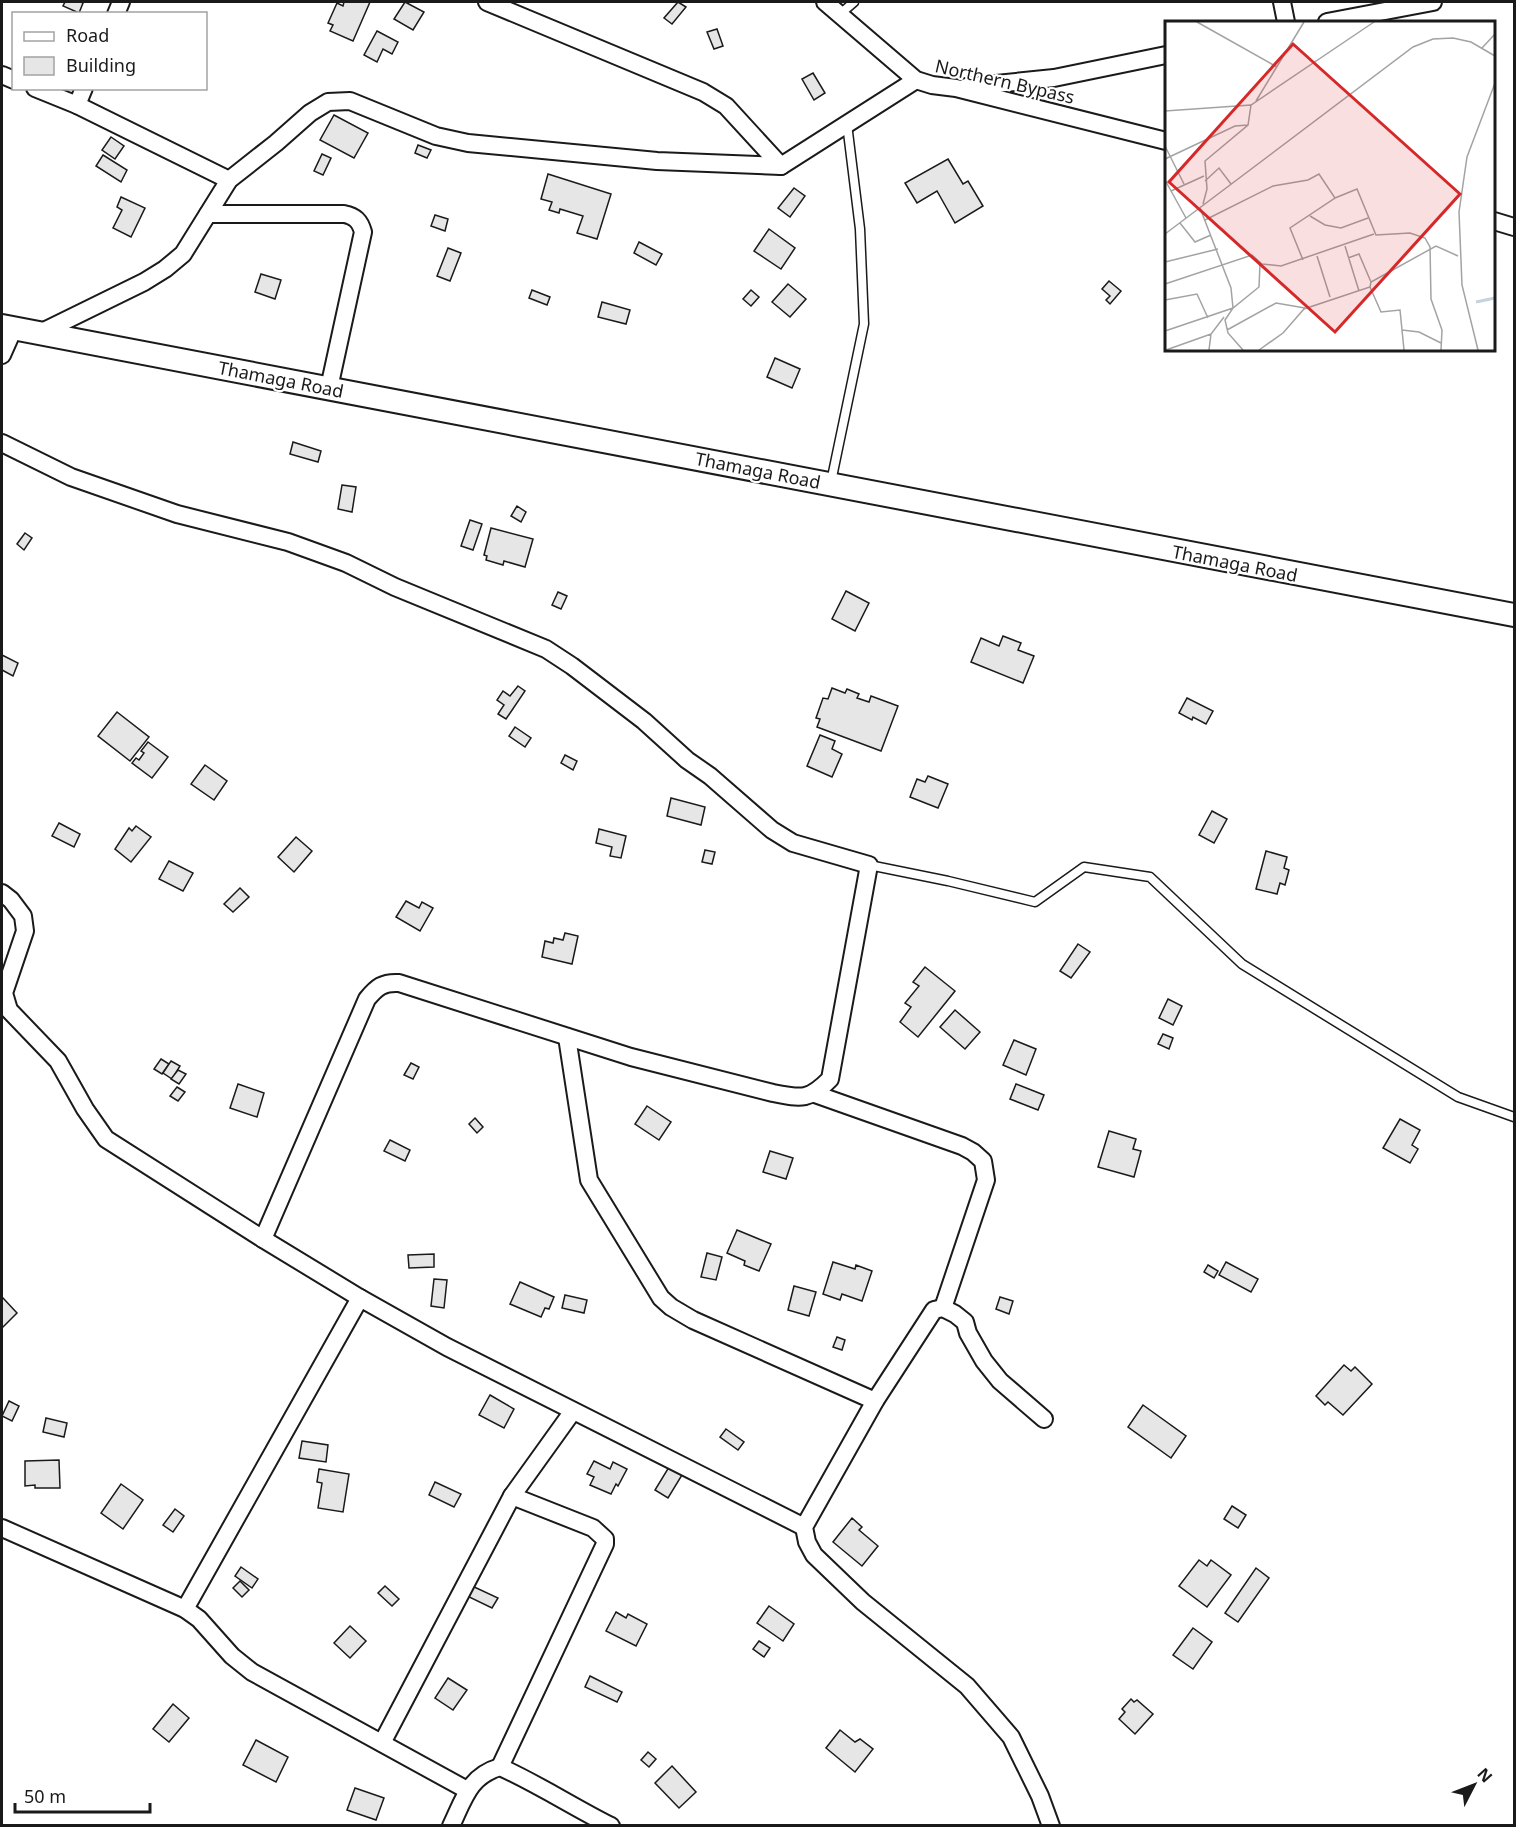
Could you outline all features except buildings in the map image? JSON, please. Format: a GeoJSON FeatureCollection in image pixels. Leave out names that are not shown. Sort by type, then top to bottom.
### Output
{"type":"FeatureCollection","features":[{"type":"Feature","properties":{"kind":"main road","name":"Thamaga Road"},"geometry":{"type":"LineString","coordinates":[[8,327],[1515,615]]}},
{"type":"Feature","properties":{"kind":"street"},"geometry":{"type":"LineString","coordinates":[[487,2],[703,93],[726,106],[781,166]]}},
{"type":"Feature","properties":{"kind":"street","name":"Northern Bypass"},"geometry":{"type":"LineString","coordinates":[[825,2],[916,80],[932,86],[956,88],[1165,140]]}},
{"type":"Feature","properties":{"kind":"street"},"geometry":{"type":"LineString","coordinates":[[1282,2],[1286,21]]}},
{"type":"Feature","properties":{"kind":"street"},"geometry":{"type":"LineString","coordinates":[[1333,21],[1433,2]]}},
{"type":"Feature","properties":{"kind":"street"},"geometry":{"type":"LineString","coordinates":[[956,88],[1054,78],[1165,55]]}},
{"type":"Feature","properties":{"kind":"street"},"geometry":{"type":"LineString","coordinates":[[40,333],[144,282],[165,269],[183,254],[229,180],[310,113],[328,102],[350,101],[436,136],[468,143],[657,161],[781,166],[916,80]]}},
{"type":"Feature","properties":{"kind":"street"},"geometry":{"type":"LineString","coordinates":[[40,90],[77,105],[229,180]]}},
{"type":"Feature","properties":{"kind":"street"},"geometry":{"type":"LineString","coordinates":[[77,105],[83,90]]}},
{"type":"Feature","properties":{"kind":"street"},"geometry":{"type":"LineString","coordinates":[[208,214],[344,214],[352,216],[361,223],[363,232],[329,388]]}},
{"type":"Feature","properties":{"kind":"street"},"geometry":{"type":"LineString","coordinates":[[1495,221],[1515,227]]}},
{"type":"Feature","properties":{"kind":"street"},"geometry":{"type":"LineString","coordinates":[[2,356],[8,327]]}},
{"type":"Feature","properties":{"kind":"street"},"geometry":{"type":"LineString","coordinates":[[2,443],[71,477],[177,514],[288,542],[336,560],[395,587],[546,649],[644,721],[687,760],[710,776],[772,830],[793,843],[869,865],[830,1078],[815,1094]]}},
{"type":"Feature","properties":{"kind":"street"},"geometry":{"type":"LineString","coordinates":[[2,893],[11,900],[23,916],[25,931],[3,994],[9,1010],[57,1060],[85,1109],[106,1139],[263,1239],[447,1347],[804,1527]]}},
{"type":"Feature","properties":{"kind":"street"},"geometry":{"type":"LineString","coordinates":[[263,1239],[367,999],[384,982],[399,983],[631,1057],[794,1098],[815,1094],[974,1152],[984,1161],[986,1180],[943,1308]]}},
{"type":"Feature","properties":{"kind":"street"},"geometry":{"type":"LineString","coordinates":[[567,1037],[589,1180],[661,1298],[693,1320],[875,1401]]}},
{"type":"Feature","properties":{"kind":"street"},"geometry":{"type":"LineString","coordinates":[[185,1609],[360,1298]]}},
{"type":"Feature","properties":{"kind":"street"},"geometry":{"type":"LineString","coordinates":[[1044,1419],[1000,1381],[984,1361],[968,1334],[965,1322],[943,1308],[934,1310],[875,1401],[804,1527],[807,1542],[814,1555],[863,1602],[967,1686],[1011,1737],[1040,1796],[1051,1826]]}},
{"type":"Feature","properties":{"kind":"street"},"geometry":{"type":"LineString","coordinates":[[382,1743],[512,1496],[573,1411]]}},
{"type":"Feature","properties":{"kind":"street"},"geometry":{"type":"LineString","coordinates":[[500,1767],[605,1544],[605,1539],[593,1528],[512,1496]]}},
{"type":"Feature","properties":{"kind":"street"},"geometry":{"type":"LineString","coordinates":[[2,1528],[185,1609],[200,1619],[232,1656],[252,1672],[467,1790]]}},
{"type":"Feature","properties":{"kind":"street"},"geometry":{"type":"LineString","coordinates":[[451,1826],[467,1790],[487,1770],[500,1767],[539,1785],[572,1806],[611,1826]]}},
{"type":"Feature","properties":{"kind":"lane"},"geometry":{"type":"LineString","coordinates":[[840,15],[854,2]]}},
{"type":"Feature","properties":{"kind":"lane"},"geometry":{"type":"LineString","coordinates":[[831,484],[864,324],[860,229],[847,123]]}},
{"type":"Feature","properties":{"kind":"lane"},"geometry":{"type":"LineString","coordinates":[[869,865],[948,880],[1035,902],[1084,867],[1150,877],[1242,964],[1458,1097],[1515,1117]]}}]}
